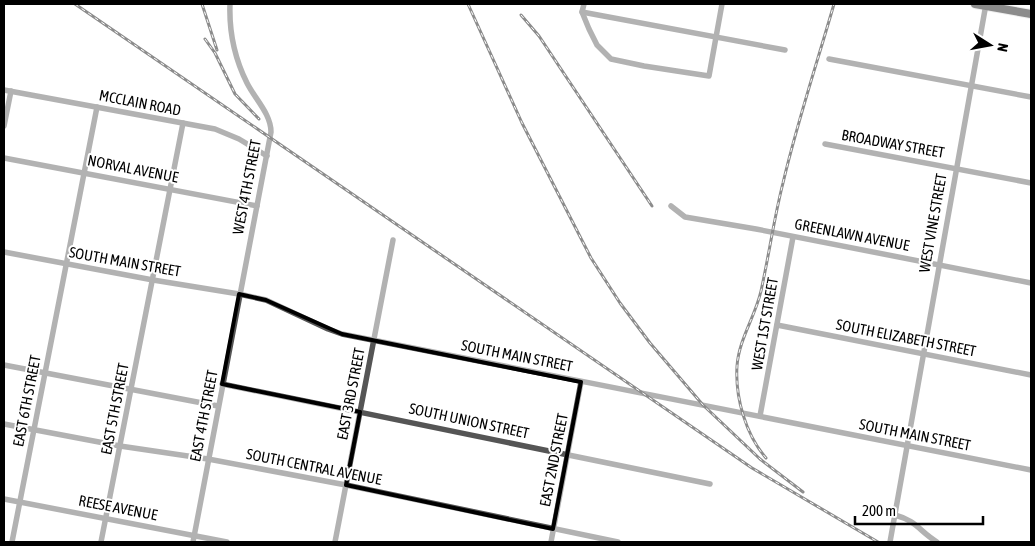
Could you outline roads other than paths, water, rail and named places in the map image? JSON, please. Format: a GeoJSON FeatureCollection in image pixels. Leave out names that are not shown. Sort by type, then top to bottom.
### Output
{"type":"FeatureCollection","features":[{"type":"Feature","properties":{"kind":"main road"},"geometry":{"type":"LineString","coordinates":[[975,4],[1031,14]]}},
{"type":"Feature","properties":{"kind":"street","name":"WEST 4TH STREET"},"geometry":{"type":"LineString","coordinates":[[230,4],[231,30],[237,56],[246,81],[271,126],[267,156],[239,294]]}},
{"type":"Feature","properties":{"kind":"street"},"geometry":{"type":"LineString","coordinates":[[584,4],[582,12],[593,37],[602,51],[611,59],[709,76],[722,4]]}},
{"type":"Feature","properties":{"kind":"street","name":"WEST VINE STREET"},"geometry":{"type":"LineString","coordinates":[[890,542],[922,353],[986,5]]}},
{"type":"Feature","properties":{"kind":"street"},"geometry":{"type":"LineString","coordinates":[[582,12],[785,50]]}},
{"type":"Feature","properties":{"kind":"street"},"geometry":{"type":"LineString","coordinates":[[828,59],[1031,97]]}},
{"type":"Feature","properties":{"kind":"street","name":"MCCLAIN ROAD"},"geometry":{"type":"LineString","coordinates":[[4,90],[215,130],[232,136],[267,156]]}},
{"type":"Feature","properties":{"kind":"street"},"geometry":{"type":"LineString","coordinates":[[4,126],[11,91]]}},
{"type":"Feature","properties":{"kind":"street","name":"EAST 6TH STREET"},"geometry":{"type":"LineString","coordinates":[[12,542],[97,107]]}},
{"type":"Feature","properties":{"kind":"street","name":"EAST 5TH STREET"},"geometry":{"type":"LineString","coordinates":[[101,542],[183,123]]}},
{"type":"Feature","properties":{"kind":"street","name":"BROADWAY STREET"},"geometry":{"type":"LineString","coordinates":[[825,144],[1031,183]]}},
{"type":"Feature","properties":{"kind":"street","name":"NORVAL AVENUE"},"geometry":{"type":"LineString","coordinates":[[4,158],[257,206]]}},
{"type":"Feature","properties":{"kind":"street","name":"GREENLAWN AVENUE"},"geometry":{"type":"LineString","coordinates":[[671,206],[685,217],[1031,283]]}},
{"type":"Feature","properties":{"kind":"street","name":"WEST 1ST STREET"},"geometry":{"type":"LineString","coordinates":[[760,416],[793,237]]}},
{"type":"Feature","properties":{"kind":"street","name":"EAST 3RD STREET"},"geometry":{"type":"LineString","coordinates":[[336,542],[393,240]]}},
{"type":"Feature","properties":{"kind":"street","name":"SOUTH MAIN STREET"},"geometry":{"type":"LineString","coordinates":[[4,252],[266,300],[328,329],[374,340],[1031,470]]}},
{"type":"Feature","properties":{"kind":"street","name":"EAST 4TH STREET"},"geometry":{"type":"LineString","coordinates":[[193,539],[239,294]]}},
{"type":"Feature","properties":{"kind":"street","name":"SOUTH ELIZABETH STREET"},"geometry":{"type":"LineString","coordinates":[[777,325],[1031,375]]}},
{"type":"Feature","properties":{"kind":"street"},"geometry":{"type":"LineString","coordinates":[[4,364],[218,406]]}},
{"type":"Feature","properties":{"kind":"street","name":"EAST 2ND STREET"},"geometry":{"type":"LineString","coordinates":[[551,542],[581,382]]}},
{"type":"Feature","properties":{"kind":"street","name":"SOUTH UNION STREET"},"geometry":{"type":"LineString","coordinates":[[222,384],[710,484]]}},
{"type":"Feature","properties":{"kind":"street","name":"SOUTH CENTRAL AVENUE"},"geometry":{"type":"LineString","coordinates":[[4,424],[120,446],[208,459],[618,542]]}},
{"type":"Feature","properties":{"kind":"street","name":"REESE AVENUE"},"geometry":{"type":"LineString","coordinates":[[4,499],[106,519],[193,539],[227,542]]}},
{"type":"Feature","properties":{"kind":"street"},"geometry":{"type":"LineString","coordinates":[[895,515],[913,522],[937,542]]}},
{"type":"Feature","properties":{"kind":"railway"},"geometry":{"type":"LineString","coordinates":[[75,4],[752,468],[878,542]]}},
{"type":"Feature","properties":{"kind":"railway"},"geometry":{"type":"LineString","coordinates":[[202,4],[217,50]]}},
{"type":"Feature","properties":{"kind":"railway"},"geometry":{"type":"LineString","coordinates":[[468,4],[522,123],[591,258],[620,303],[650,343],[703,405],[760,459],[803,492]]}},
{"type":"Feature","properties":{"kind":"railway"},"geometry":{"type":"LineString","coordinates":[[766,458],[753,438],[743,415],[738,391],[738,356],[761,291],[789,161],[834,4]]}},
{"type":"Feature","properties":{"kind":"railway"},"geometry":{"type":"LineString","coordinates":[[521,15],[539,36],[652,206]]}},
{"type":"Feature","properties":{"kind":"railway"},"geometry":{"type":"LineString","coordinates":[[205,39],[215,53],[235,94],[259,119]]}}]}
